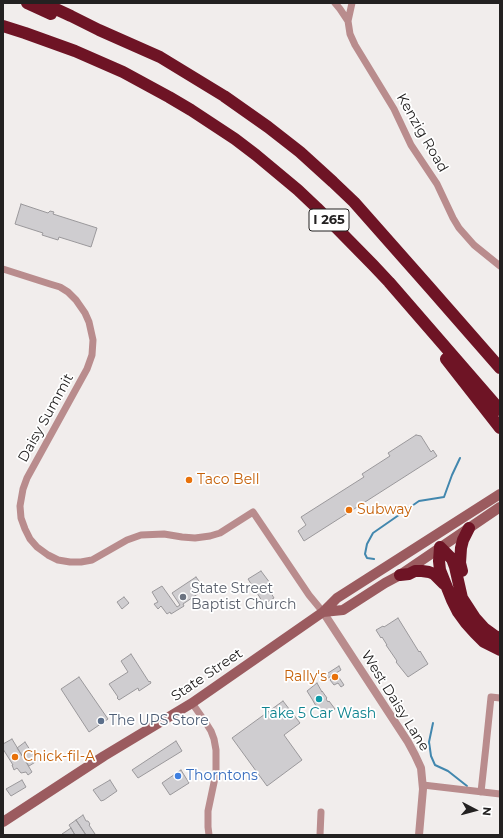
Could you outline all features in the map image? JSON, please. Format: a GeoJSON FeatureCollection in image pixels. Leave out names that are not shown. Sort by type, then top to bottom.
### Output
{"type":"FeatureCollection","features":[{"type":"Feature","properties":{"kind":"highway"},"geometry":{"type":"LineString","coordinates":[[27,3],[73,23],[99,30]]}},
{"type":"Feature","properties":{"kind":"highway","name":"I 265"},"geometry":{"type":"LineString","coordinates":[[43,3],[160,57],[201,81],[246,111],[300,152],[359,207],[500,368]]}},
{"type":"Feature","properties":{"kind":"highway","name":"I 265"},"geometry":{"type":"LineString","coordinates":[[3,26],[50,41],[123,72],[169,97],[235,139],[278,173],[317,208],[373,265],[500,410]]}},
{"type":"Feature","properties":{"kind":"highway"},"geometry":{"type":"LineString","coordinates":[[373,265],[500,428]]}},
{"type":"Feature","properties":{"kind":"highway"},"geometry":{"type":"LineString","coordinates":[[468,608],[463,584],[460,555],[463,540],[469,528]]}},
{"type":"Feature","properties":{"kind":"highway"},"geometry":{"type":"LineString","coordinates":[[440,547],[438,561],[440,570],[452,600]]}},
{"type":"Feature","properties":{"kind":"highway"},"geometry":{"type":"LineString","coordinates":[[440,547],[452,559],[462,598],[468,608],[484,628],[500,638]]}},
{"type":"Feature","properties":{"kind":"highway"},"geometry":{"type":"LineString","coordinates":[[400,575],[409,574],[415,571],[434,574],[442,582],[458,612],[466,623],[484,642],[500,650]]}},
{"type":"Feature","properties":{"kind":"main road","name":"State Street"},"geometry":{"type":"LineString","coordinates":[[3,822],[104,756],[192,703],[323,612],[337,598],[500,494]]}},
{"type":"Feature","properties":{"kind":"main road","name":"State Street"},"geometry":{"type":"LineString","coordinates":[[323,612],[343,610],[400,575],[500,507]]}},
{"type":"Feature","properties":{"kind":"main road"},"geometry":{"type":"LineString","coordinates":[[433,537],[440,547]]}},
{"type":"Feature","properties":{"kind":"street","name":"Kenzig Road"},"geometry":{"type":"LineString","coordinates":[[334,3],[340,8],[348,21],[350,34],[355,45],[390,103],[411,145],[437,184],[459,228],[474,245],[500,266]]}},
{"type":"Feature","properties":{"kind":"street"},"geometry":{"type":"LineString","coordinates":[[348,21],[352,3]]}},
{"type":"Feature","properties":{"kind":"street","name":"Daisy Summit"},"geometry":{"type":"LineString","coordinates":[[3,269],[60,287],[68,292],[85,313],[89,322],[93,340],[92,354],[88,369],[22,489],[20,506],[21,518],[30,539],[37,547],[58,560],[81,562],[92,560],[127,540],[141,535],[164,534],[195,538],[210,536],[220,533],[253,512],[309,595],[323,612]]}},
{"type":"Feature","properties":{"kind":"street","name":"West Daisy Lane"},"geometry":{"type":"LineString","coordinates":[[323,612],[415,755],[421,768],[423,785],[419,835]]}},
{"type":"Feature","properties":{"kind":"street"},"geometry":{"type":"LineString","coordinates":[[481,792],[491,697],[500,698]]}},
{"type":"Feature","properties":{"kind":"street"},"geometry":{"type":"LineString","coordinates":[[192,703],[206,723],[214,739],[216,750],[216,773],[208,811],[209,835]]}},
{"type":"Feature","properties":{"kind":"street"},"geometry":{"type":"LineString","coordinates":[[423,785],[500,794]]}},
{"type":"Feature","properties":{"kind":"street"},"geometry":{"type":"LineString","coordinates":[[320,835],[321,812]]}},
{"type":"Feature","properties":{"kind":"building"},"geometry":{"type":"Polygon","coordinates":[[[21,204],[48,213],[50,211],[54,212],[53,214],[97,228],[91,247],[59,237],[58,240],[42,235],[43,233],[15,224],[21,204]]]}},
{"type":"Feature","properties":{"kind":"building"},"geometry":{"type":"Polygon","coordinates":[[[416,435],[421,436],[431,452],[433,450],[437,456],[304,541],[298,531],[306,525],[301,517],[364,477],[362,474],[390,456],[388,453],[416,435]]]}},
{"type":"Feature","properties":{"kind":"building"},"geometry":{"type":"Polygon","coordinates":[[[261,571],[270,583],[268,584],[270,587],[268,588],[274,598],[264,604],[248,579],[261,571]]]}},
{"type":"Feature","properties":{"kind":"building","name":"State Street Baptist Church"},"geometry":{"type":"Polygon","coordinates":[[[196,577],[205,589],[183,604],[184,606],[171,614],[170,612],[167,614],[161,606],[158,609],[154,604],[158,602],[152,592],[162,586],[177,607],[180,605],[172,593],[196,577]]]}},
{"type":"Feature","properties":{"kind":"building"},"geometry":{"type":"Polygon","coordinates":[[[124,597],[129,603],[122,609],[117,602],[124,597]]]}},
{"type":"Feature","properties":{"kind":"building"},"geometry":{"type":"Polygon","coordinates":[[[398,618],[428,664],[408,677],[396,662],[397,661],[382,637],[381,638],[376,630],[398,618]]]}},
{"type":"Feature","properties":{"kind":"building"},"geometry":{"type":"Polygon","coordinates":[[[131,654],[151,683],[139,691],[138,688],[119,700],[109,684],[128,672],[121,661],[131,654]]]}},
{"type":"Feature","properties":{"kind":"building","name":"Rally's"},"geometry":{"type":"Polygon","coordinates":[[[339,666],[341,670],[336,673],[344,685],[341,687],[338,683],[334,685],[330,680],[333,678],[331,676],[327,679],[325,675],[339,666]]]}},
{"type":"Feature","properties":{"kind":"building"},"geometry":{"type":"Polygon","coordinates":[[[79,677],[108,719],[89,732],[61,689],[79,677]]]}},
{"type":"Feature","properties":{"kind":"building","name":"Take 5 Car Wash"},"geometry":{"type":"Polygon","coordinates":[[[317,683],[328,702],[329,701],[335,709],[326,715],[324,712],[322,715],[307,691],[317,683]]]}},
{"type":"Feature","properties":{"kind":"building"},"geometry":{"type":"Polygon","coordinates":[[[283,701],[300,723],[284,735],[302,760],[267,786],[232,738],[283,701]]]}},
{"type":"Feature","properties":{"kind":"building","name":"Chick-fil-A"},"geometry":{"type":"Polygon","coordinates":[[[12,739],[32,772],[28,775],[26,772],[21,773],[17,768],[14,770],[13,765],[3,749],[3,744],[12,739]]]}},
{"type":"Feature","properties":{"kind":"building","name":"Thorntons"},"geometry":{"type":"Polygon","coordinates":[[[176,741],[182,751],[138,778],[132,770],[176,741]]]}},
{"type":"Feature","properties":{"kind":"building"},"geometry":{"type":"Polygon","coordinates":[[[25,742],[37,761],[29,766],[17,748],[25,742]]]}},
{"type":"Feature","properties":{"kind":"building","name":"Thorntons"},"geometry":{"type":"Polygon","coordinates":[[[181,770],[189,783],[170,795],[162,783],[181,770]]]}},
{"type":"Feature","properties":{"kind":"building"},"geometry":{"type":"Polygon","coordinates":[[[22,780],[26,787],[11,796],[6,789],[22,780]]]}},
{"type":"Feature","properties":{"kind":"building"},"geometry":{"type":"Polygon","coordinates":[[[110,780],[117,791],[101,801],[93,790],[110,780]]]}},
{"type":"Feature","properties":{"kind":"building"},"geometry":{"type":"Polygon","coordinates":[[[83,815],[86,821],[90,824],[89,825],[95,834],[94,835],[86,835],[76,820],[83,815]]]}},
{"type":"Feature","properties":{"kind":"building"},"geometry":{"type":"Polygon","coordinates":[[[76,820],[86,835],[75,835],[69,825],[76,820]]]}},
{"type":"Feature","properties":{"kind":"building"},"geometry":{"type":"Polygon","coordinates":[[[71,828],[75,835],[62,835],[62,834],[71,828]]]}},
{"type":"Feature","properties":{"kind":"waterway"},"geometry":{"type":"LineString","coordinates":[[374,559],[367,558],[365,554],[367,544],[373,533],[419,501],[444,497],[460,458]]}},
{"type":"Feature","properties":{"kind":"waterway"},"geometry":{"type":"LineString","coordinates":[[433,723],[429,742],[431,756],[435,765],[448,771],[467,786]]}},
{"type":"Feature","properties":{"kind":"place","name":"Taco Bell"},"geometry":{"type":"Point","coordinates":[189,480]}},
{"type":"Feature","properties":{"kind":"place","name":"Subway"},"geometry":{"type":"Point","coordinates":[349,510]}},
{"type":"Feature","properties":{"kind":"place","name":"State Street Baptist Church"},"geometry":{"type":"Point","coordinates":[183,597]}},
{"type":"Feature","properties":{"kind":"place","name":"Rally's"},"geometry":{"type":"Point","coordinates":[335,677]}},
{"type":"Feature","properties":{"kind":"place","name":"Take 5 Car Wash"},"geometry":{"type":"Point","coordinates":[319,699]}},
{"type":"Feature","properties":{"kind":"place","name":"The UPS Store"},"geometry":{"type":"Point","coordinates":[101,721]}},
{"type":"Feature","properties":{"kind":"place","name":"Chick-fil-A"},"geometry":{"type":"Point","coordinates":[15,757]}},
{"type":"Feature","properties":{"kind":"place","name":"Thorntons"},"geometry":{"type":"Point","coordinates":[178,776]}}]}
